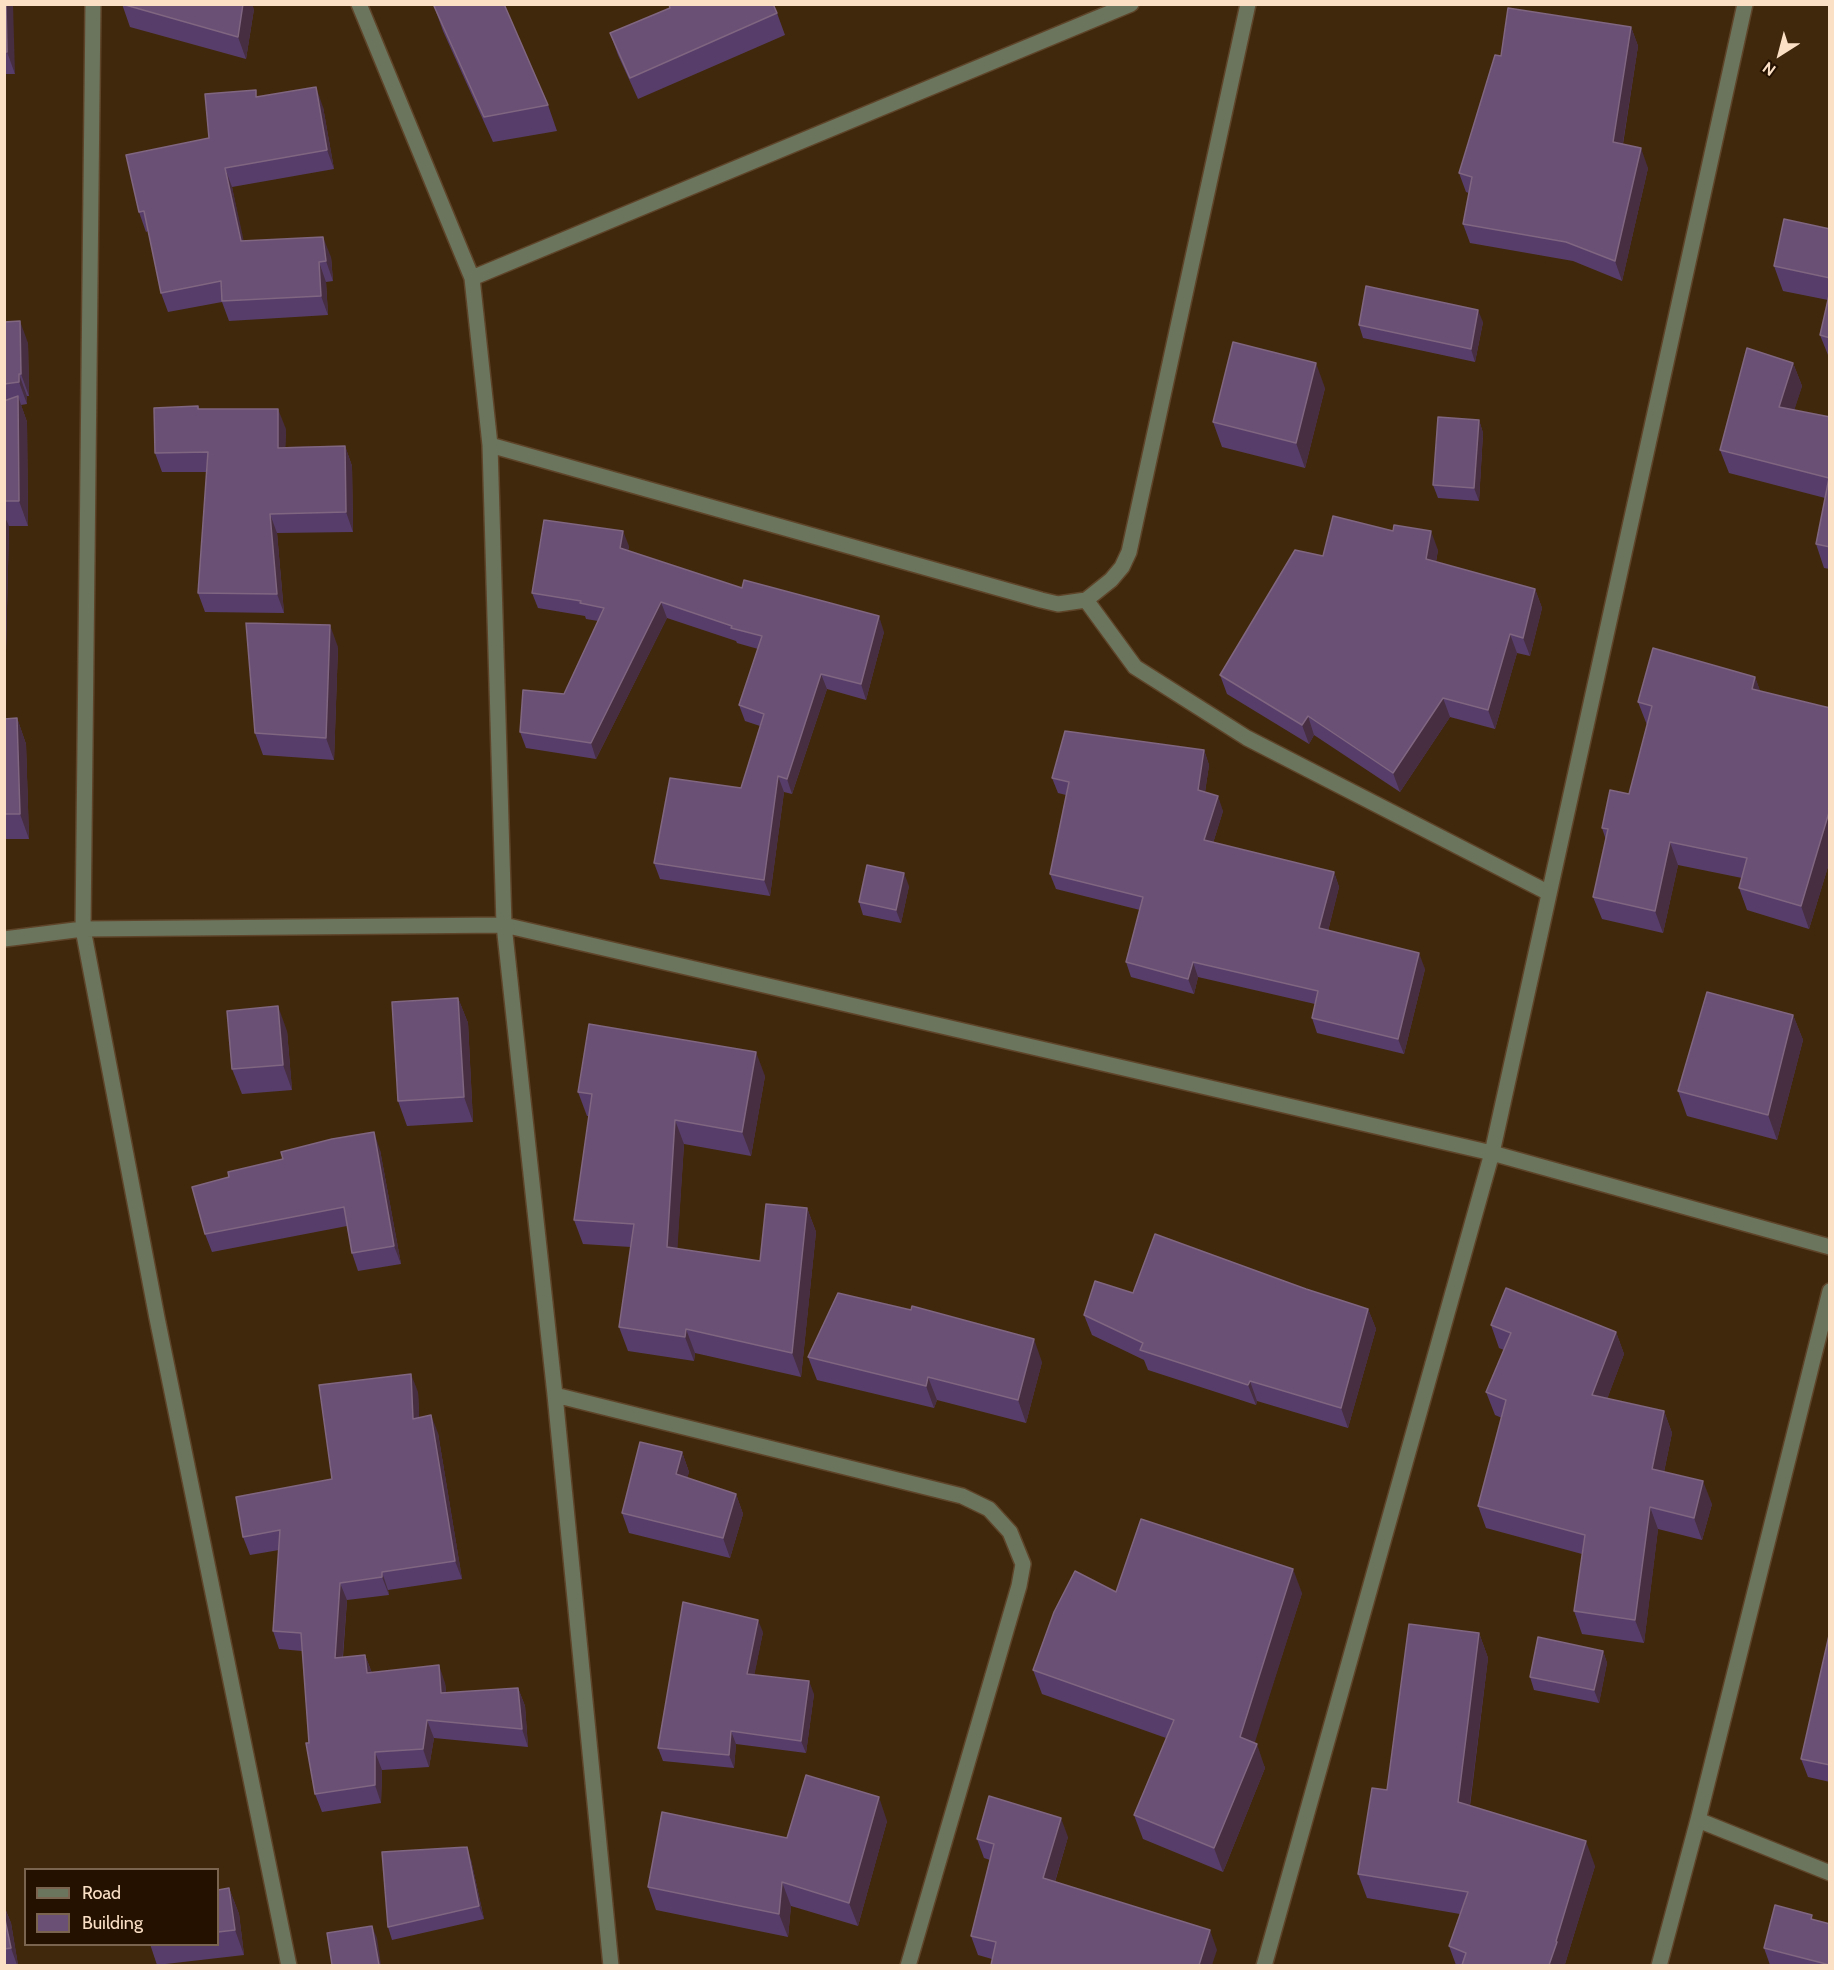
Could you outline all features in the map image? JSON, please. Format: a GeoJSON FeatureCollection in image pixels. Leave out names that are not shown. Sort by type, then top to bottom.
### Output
{"type":"FeatureCollection","features":[{"type":"Feature","properties":{"kind":"street"},"geometry":{"type":"LineString","coordinates":[[93,4],[83,929],[157,1318],[289,1965]]}},
{"type":"Feature","properties":{"kind":"street"},"geometry":{"type":"LineString","coordinates":[[359,4],[472,278],[490,445],[504,925],[555,1395],[611,1965]]}},
{"type":"Feature","properties":{"kind":"street"},"geometry":{"type":"LineString","coordinates":[[472,278],[1131,4]]}},
{"type":"Feature","properties":{"kind":"street"},"geometry":{"type":"LineString","coordinates":[[490,445],[1041,600],[1058,604],[1086,600],[1111,580],[1122,567],[1129,552],[1248,4]]}},
{"type":"Feature","properties":{"kind":"street"},"geometry":{"type":"LineString","coordinates":[[1264,1965],[1492,1153],[1744,4]]}},
{"type":"Feature","properties":{"kind":"street"},"geometry":{"type":"LineString","coordinates":[[1086,600],[1135,667],[1247,738],[1549,893]]}},
{"type":"Feature","properties":{"kind":"street"},"geometry":{"type":"LineString","coordinates":[[4,939],[83,929],[504,925],[1492,1153],[1830,1247]]}},
{"type":"Feature","properties":{"kind":"street"},"geometry":{"type":"LineString","coordinates":[[1659,1965],[1698,1820],[1830,1291]]}},
{"type":"Feature","properties":{"kind":"street"},"geometry":{"type":"LineString","coordinates":[[555,1395],[962,1496],[989,1509],[1010,1532],[1023,1564],[1019,1586],[908,1965]]}},
{"type":"Feature","properties":{"kind":"street"},"geometry":{"type":"LineString","coordinates":[[1698,1820],[1830,1873]]}},
{"type":"Feature","properties":{"kind":"building"},"geometry":{"type":"Polygon","coordinates":[[[4,4],[6,4],[7,52],[4,52],[4,4]]]}},
{"type":"Feature","properties":{"kind":"building"},"geometry":{"type":"Polygon","coordinates":[[[122,4],[243,4],[238,37],[122,4]]]}},
{"type":"Feature","properties":{"kind":"building"},"geometry":{"type":"Polygon","coordinates":[[[438,4],[504,4],[548,105],[484,117],[434,6],[438,4]]]}},
{"type":"Feature","properties":{"kind":"building"},"geometry":{"type":"Polygon","coordinates":[[[669,4],[773,4],[777,13],[630,78],[610,33],[670,8],[669,4]]]}},
{"type":"Feature","properties":{"kind":"building"},"geometry":{"type":"Polygon","coordinates":[[[1508,8],[1631,27],[1613,142],[1641,148],[1615,261],[1566,242],[1463,224],[1472,177],[1459,173],[1495,55],[1501,56],[1508,8]]]}},
{"type":"Feature","properties":{"kind":"building"},"geometry":{"type":"Polygon","coordinates":[[[316,87],[327,150],[225,168],[241,241],[323,237],[326,261],[319,262],[321,296],[222,301],[221,281],[161,293],[144,211],[139,212],[126,155],[209,138],[205,94],[256,90],[256,97],[316,87]]]}},
{"type":"Feature","properties":{"kind":"building"},"geometry":{"type":"Polygon","coordinates":[[[1784,219],[1830,229],[1830,278],[1774,266],[1784,219]]]}},
{"type":"Feature","properties":{"kind":"building"},"geometry":{"type":"Polygon","coordinates":[[[1366,286],[1478,310],[1471,349],[1359,325],[1366,286]]]}},
{"type":"Feature","properties":{"kind":"building"},"geometry":{"type":"Polygon","coordinates":[[[1830,291],[1830,338],[1820,335],[1830,291]]]}},
{"type":"Feature","properties":{"kind":"building"},"geometry":{"type":"Polygon","coordinates":[[[20,321],[21,374],[19,374],[19,382],[4,384],[4,322],[20,321]]]}},
{"type":"Feature","properties":{"kind":"building"},"geometry":{"type":"Polygon","coordinates":[[[1233,342],[1316,363],[1296,443],[1213,422],[1233,342]]]}},
{"type":"Feature","properties":{"kind":"building"},"geometry":{"type":"Polygon","coordinates":[[[1747,348],[1793,363],[1779,407],[1830,417],[1830,547],[1816,544],[1829,478],[1720,450],[1747,348]]]}},
{"type":"Feature","properties":{"kind":"building"},"geometry":{"type":"Polygon","coordinates":[[[18,396],[19,501],[4,501],[4,401],[18,396]]]}},
{"type":"Feature","properties":{"kind":"building"},"geometry":{"type":"Polygon","coordinates":[[[198,406],[198,409],[278,409],[278,448],[345,446],[346,512],[270,514],[277,594],[198,593],[208,452],[155,453],[154,408],[198,406]]]}},
{"type":"Feature","properties":{"kind":"building"},"geometry":{"type":"Polygon","coordinates":[[[1438,417],[1479,420],[1474,488],[1433,485],[1438,417]]]}},
{"type":"Feature","properties":{"kind":"building"},"geometry":{"type":"Polygon","coordinates":[[[1333,516],[1393,531],[1394,525],[1431,531],[1426,559],[1535,589],[1523,638],[1510,634],[1488,710],[1443,698],[1393,773],[1308,716],[1302,725],[1220,675],[1295,550],[1323,556],[1333,516]]]}},
{"type":"Feature","properties":{"kind":"building"},"geometry":{"type":"Polygon","coordinates":[[[544,520],[623,531],[620,548],[742,588],[744,580],[879,616],[861,684],[821,674],[787,779],[778,776],[764,880],[654,863],[670,778],[741,788],[764,714],[739,705],[762,636],[731,628],[732,626],[661,602],[591,743],[520,732],[523,690],[564,694],[604,608],[580,603],[581,601],[532,593],[544,520]]]}},
{"type":"Feature","properties":{"kind":"building"},"geometry":{"type":"Polygon","coordinates":[[[246,623],[330,625],[326,738],[255,733],[246,623]]]}},
{"type":"Feature","properties":{"kind":"building"},"geometry":{"type":"Polygon","coordinates":[[[1653,648],[1755,677],[1752,689],[1830,708],[1830,809],[1801,906],[1739,888],[1747,858],[1670,842],[1655,911],[1593,897],[1608,829],[1602,828],[1610,790],[1629,794],[1652,706],[1638,702],[1653,648]]]}},
{"type":"Feature","properties":{"kind":"building"},"geometry":{"type":"Polygon","coordinates":[[[17,718],[20,814],[4,814],[4,719],[17,718]]]}},
{"type":"Feature","properties":{"kind":"building"},"geometry":{"type":"Polygon","coordinates":[[[1065,731],[1204,750],[1198,790],[1218,796],[1204,840],[1334,872],[1319,928],[1419,953],[1398,1039],[1312,1018],[1318,991],[1193,962],[1188,979],[1126,962],[1143,897],[1050,874],[1069,782],[1052,778],[1065,731]]]}},
{"type":"Feature","properties":{"kind":"building"},"geometry":{"type":"Polygon","coordinates":[[[867,865],[904,873],[896,910],[859,902],[867,865]]]}},
{"type":"Feature","properties":{"kind":"building"},"geometry":{"type":"Polygon","coordinates":[[[1707,992],[1793,1015],[1768,1115],[1678,1091],[1707,992]]]}},
{"type":"Feature","properties":{"kind":"building"},"geometry":{"type":"Polygon","coordinates":[[[458,998],[464,1097],[398,1101],[392,1002],[458,998]]]}},
{"type":"Feature","properties":{"kind":"building"},"geometry":{"type":"Polygon","coordinates":[[[278,1006],[283,1065],[232,1069],[227,1011],[278,1006]]]}},
{"type":"Feature","properties":{"kind":"building"},"geometry":{"type":"Polygon","coordinates":[[[589,1024],[756,1052],[742,1132],[675,1120],[667,1247],[760,1261],[766,1204],[807,1208],[792,1353],[686,1329],[685,1337],[619,1327],[634,1224],[574,1220],[592,1094],[578,1092],[589,1024]]]}},
{"type":"Feature","properties":{"kind":"building"},"geometry":{"type":"Polygon","coordinates":[[[374,1132],[394,1246],[352,1253],[344,1207],[205,1234],[192,1187],[229,1177],[228,1172],[283,1159],[281,1152],[332,1139],[374,1132]]]}},
{"type":"Feature","properties":{"kind":"building"},"geometry":{"type":"Polygon","coordinates":[[[1155,1234],[1368,1309],[1341,1408],[1250,1381],[1248,1385],[1140,1350],[1143,1343],[1084,1315],[1095,1281],[1133,1293],[1155,1234]]]}},
{"type":"Feature","properties":{"kind":"building"},"geometry":{"type":"Polygon","coordinates":[[[1506,1288],[1616,1332],[1592,1395],[1664,1411],[1652,1469],[1703,1481],[1694,1518],[1650,1507],[1635,1620],[1574,1611],[1585,1535],[1478,1506],[1506,1400],[1486,1392],[1511,1333],[1491,1325],[1506,1288]]]}},
{"type":"Feature","properties":{"kind":"building"},"geometry":{"type":"Polygon","coordinates":[[[838,1293],[911,1310],[912,1306],[1034,1339],[1018,1400],[928,1377],[926,1386],[808,1357],[838,1293]]]}},
{"type":"Feature","properties":{"kind":"building"},"geometry":{"type":"Polygon","coordinates":[[[411,1374],[413,1419],[431,1415],[455,1561],[382,1572],[382,1577],[340,1583],[335,1658],[365,1655],[367,1673],[439,1665],[441,1693],[518,1688],[522,1729],[427,1720],[423,1749],[375,1752],[375,1785],[315,1794],[306,1743],[309,1743],[301,1633],[273,1631],[280,1530],[243,1537],[236,1497],[332,1479],[319,1385],[411,1374]]]}},
{"type":"Feature","properties":{"kind":"building"},"geometry":{"type":"Polygon","coordinates":[[[640,1442],[682,1452],[676,1474],[736,1494],[723,1538],[622,1513],[640,1442]]]}},
{"type":"Feature","properties":{"kind":"building"},"geometry":{"type":"Polygon","coordinates":[[[1141,1519],[1293,1569],[1240,1737],[1257,1744],[1214,1848],[1134,1815],[1174,1720],[1033,1670],[1054,1612],[1075,1571],[1116,1592],[1141,1519]]]}},
{"type":"Feature","properties":{"kind":"building"},"geometry":{"type":"Polygon","coordinates":[[[683,1602],[758,1620],[747,1674],[809,1681],[801,1741],[731,1731],[729,1755],[658,1748],[683,1602]]]}},
{"type":"Feature","properties":{"kind":"building"},"geometry":{"type":"Polygon","coordinates":[[[1409,1624],[1479,1633],[1458,1802],[1586,1841],[1549,1965],[1462,1965],[1466,1953],[1449,1946],[1468,1892],[1358,1874],[1372,1788],[1387,1790],[1409,1624]]]}},
{"type":"Feature","properties":{"kind":"building"},"geometry":{"type":"Polygon","coordinates":[[[1830,1631],[1830,1765],[1801,1759],[1830,1631]]]}},
{"type":"Feature","properties":{"kind":"building"},"geometry":{"type":"Polygon","coordinates":[[[1538,1637],[1603,1651],[1594,1690],[1530,1677],[1538,1637]]]}},
{"type":"Feature","properties":{"kind":"building"},"geometry":{"type":"Polygon","coordinates":[[[806,1775],[879,1797],[849,1903],[782,1882],[779,1914],[648,1887],[662,1812],[787,1838],[806,1775]]]}},
{"type":"Feature","properties":{"kind":"building"},"geometry":{"type":"Polygon","coordinates":[[[989,1796],[1061,1818],[1043,1878],[1210,1930],[1199,1965],[991,1965],[996,1942],[971,1936],[994,1844],[977,1839],[989,1796]]]}},
{"type":"Feature","properties":{"kind":"building"},"geometry":{"type":"Polygon","coordinates":[[[467,1847],[479,1906],[388,1927],[382,1852],[467,1847]]]}},
{"type":"Feature","properties":{"kind":"building"},"geometry":{"type":"Polygon","coordinates":[[[229,1888],[235,1930],[219,1932],[219,1890],[229,1888]]]}},
{"type":"Feature","properties":{"kind":"building"},"geometry":{"type":"Polygon","coordinates":[[[1775,1905],[1812,1915],[1811,1919],[1830,1924],[1830,1965],[1764,1948],[1775,1905]]]}},
{"type":"Feature","properties":{"kind":"building"},"geometry":{"type":"Polygon","coordinates":[[[4,1915],[11,1948],[4,1949],[4,1915]]]}},
{"type":"Feature","properties":{"kind":"building"},"geometry":{"type":"Polygon","coordinates":[[[372,1926],[379,1965],[332,1965],[327,1933],[372,1926]]]}}]}
